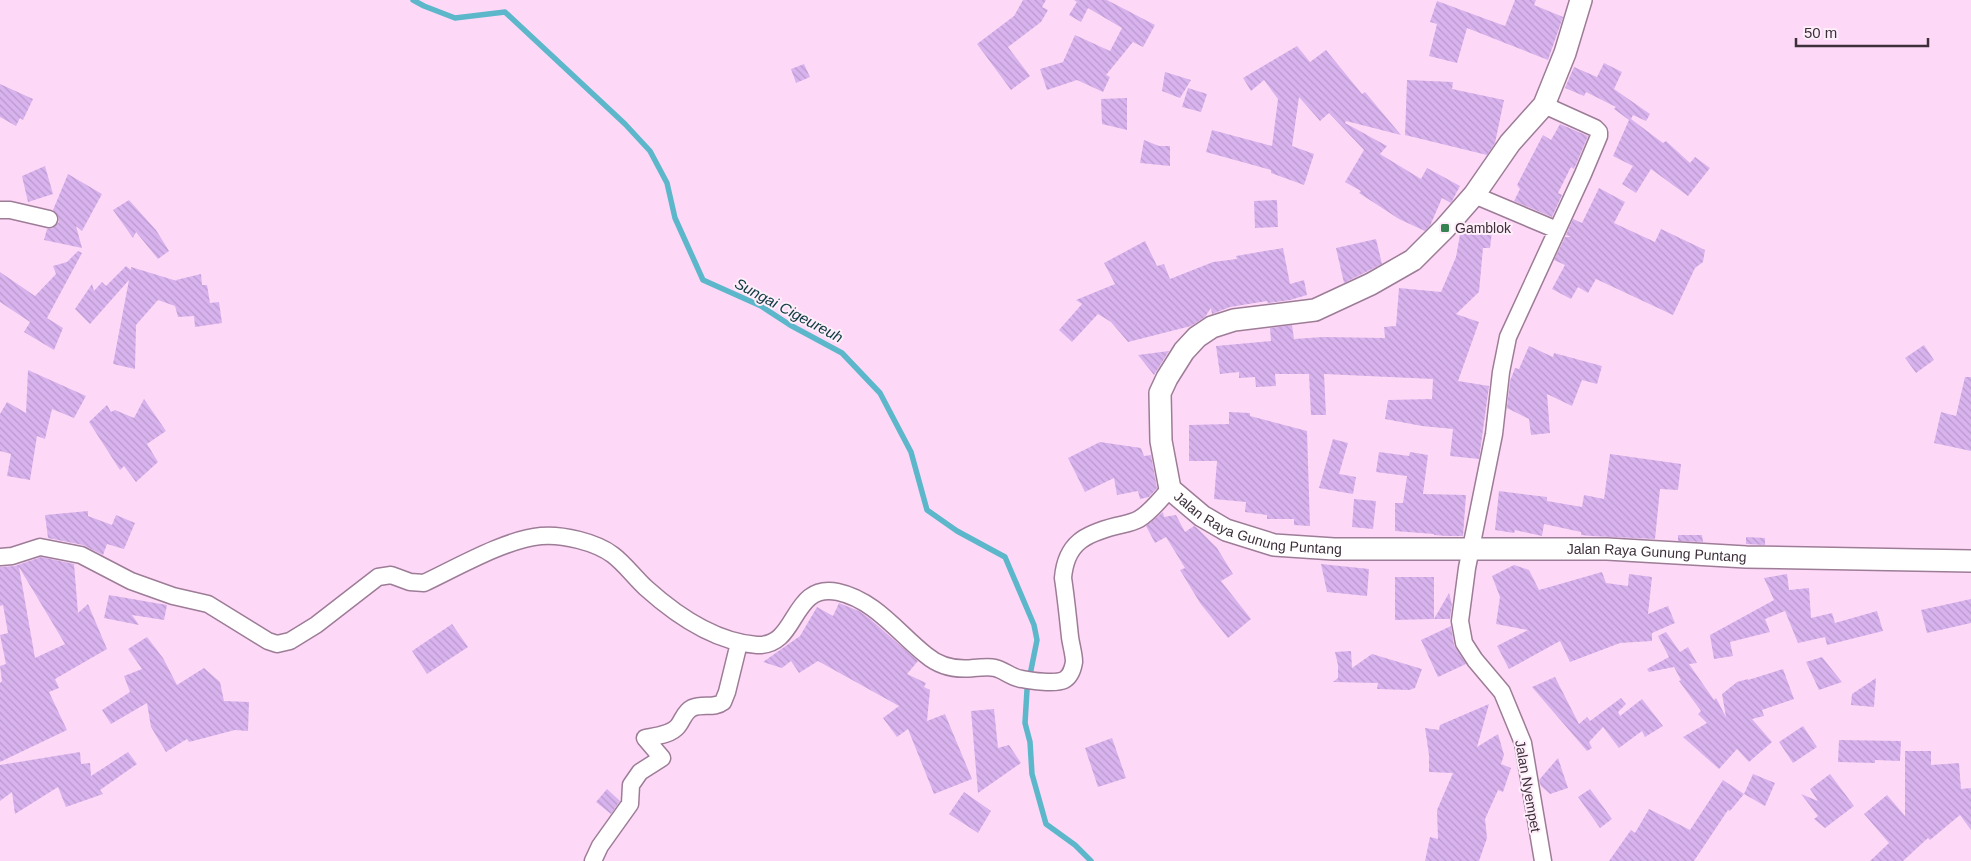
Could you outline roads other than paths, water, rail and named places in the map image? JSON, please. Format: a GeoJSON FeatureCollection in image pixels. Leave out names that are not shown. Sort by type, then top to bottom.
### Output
{"type":"FeatureCollection","features":[{"type":"Feature","properties":{"kind":"street","name":"Jalan Raya Gunung Puntang"},"geometry":{"type":"LineString","coordinates":[[1581,0],[1565,53],[1544,105],[1510,143],[1474,195],[1413,260],[1372,284],[1315,310],[1234,320],[1212,327],[1197,337],[1184,351],[1160,393],[1161,441],[1170,489],[1202,516],[1226,530],[1274,545],[1334,549],[1607,549],[1746,557],[1971,561]]}},
{"type":"Feature","properties":{"kind":"street","name":"Jalan Nyempet"},"geometry":{"type":"LineString","coordinates":[[1542,861],[1523,743],[1502,692],[1475,660],[1464,643],[1460,621],[1471,548],[1494,434],[1501,372],[1508,337],[1584,174],[1599,136],[1599,132],[1595,128],[1544,105]]}},
{"type":"Feature","properties":{"kind":"street"},"geometry":{"type":"LineString","coordinates":[[1474,195],[1557,230]]}},
{"type":"Feature","properties":{"kind":"street"},"geometry":{"type":"LineString","coordinates":[[0,210],[10,210],[50,219]]}},
{"type":"Feature","properties":{"kind":"street"},"geometry":{"type":"LineString","coordinates":[[0,557],[12,556],[40,548],[81,555],[131,581],[173,596],[208,604],[268,641],[284,644],[316,625],[344,601],[378,577],[391,576],[410,582],[424,583],[514,542],[542,536],[564,538],[583,541],[602,548],[614,556],[658,598],[688,620],[719,637],[739,643],[760,645],[773,642],[789,626],[806,599],[824,591],[837,592],[850,596],[888,618],[926,656],[936,662],[957,669],[996,668],[1011,676],[1033,680],[1063,681],[1072,670],[1074,663],[1063,578],[1064,566],[1068,556],[1075,545],[1086,536],[1096,531],[1133,522],[1141,518],[1170,489]]}},
{"type":"Feature","properties":{"kind":"street"},"geometry":{"type":"LineString","coordinates":[[593,861],[600,846],[630,804],[631,785],[640,772],[662,758],[645,738],[673,731],[685,714],[694,707],[714,706],[723,702],[739,643]]}},
{"type":"Feature","properties":{"kind":"waterway","name":"Sungai Cigeureuh"},"geometry":{"type":"LineString","coordinates":[[413,0],[455,18],[505,12],[625,124],[650,151],[667,183],[675,218],[703,280],[761,306],[790,325],[842,353],[880,393],[911,452],[927,510],[957,531],[1005,557],[1034,625],[1037,640],[1027,690],[1025,723],[1030,742],[1032,774],[1046,824],[1075,845],[1091,861]]}},
{"type":"Feature","properties":{"kind":"place","name":"Gamblok"},"geometry":{"type":"Point","coordinates":[1445,228]}}]}
